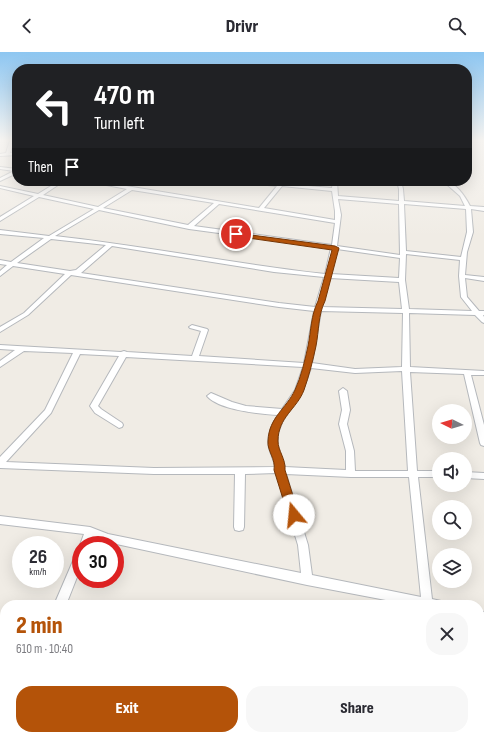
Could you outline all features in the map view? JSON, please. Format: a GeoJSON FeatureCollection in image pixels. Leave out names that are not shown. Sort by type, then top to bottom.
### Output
{"type":"FeatureCollection","features":[{"type":"Feature","properties":{"kind":"street"},"geometry":{"type":"LineString","coordinates":[[0,180],[12,174]]}},
{"type":"Feature","properties":{"kind":"street"},"geometry":{"type":"LineString","coordinates":[[0,219],[54,186]]}},
{"type":"Feature","properties":{"kind":"street"},"geometry":{"type":"LineString","coordinates":[[119,186],[337,222]]}},
{"type":"Feature","properties":{"kind":"street"},"geometry":{"type":"LineString","coordinates":[[260,210],[280,186]]}},
{"type":"Feature","properties":{"kind":"street"},"geometry":{"type":"LineString","coordinates":[[304,186],[334,190]]}},
{"type":"Feature","properties":{"kind":"street"},"geometry":{"type":"LineString","coordinates":[[307,580],[303,546],[280,470],[280,462],[272,442],[275,426],[283,412],[299,391],[307,365],[317,309],[321,301],[335,248],[337,222],[334,186]]}},
{"type":"Feature","properties":{"kind":"street"},"geometry":{"type":"LineString","coordinates":[[400,186],[403,254],[402,280],[406,310],[406,370],[414,473],[430,600]]}},
{"type":"Feature","properties":{"kind":"street"},"geometry":{"type":"LineString","coordinates":[[451,186],[462,195],[468,208],[470,232],[462,276],[464,297],[481,313],[484,321]]}},
{"type":"Feature","properties":{"kind":"street"},"geometry":{"type":"LineString","coordinates":[[0,187],[189,227],[335,248],[464,259]]}},
{"type":"Feature","properties":{"kind":"street"},"geometry":{"type":"LineString","coordinates":[[0,274],[11,264],[49,238],[100,209],[131,188]]}},
{"type":"Feature","properties":{"kind":"street"},"geometry":{"type":"LineString","coordinates":[[336,197],[484,209]]}},
{"type":"Feature","properties":{"kind":"street"},"geometry":{"type":"LineString","coordinates":[[189,227],[218,202]]}},
{"type":"Feature","properties":{"kind":"street"},"geometry":{"type":"LineString","coordinates":[[0,232],[112,244],[230,264],[327,276],[402,280]]}},
{"type":"Feature","properties":{"kind":"street"},"geometry":{"type":"LineString","coordinates":[[0,330],[26,314],[69,274],[78,272],[112,244]]}},
{"type":"Feature","properties":{"kind":"street"},"geometry":{"type":"LineString","coordinates":[[0,262],[69,274],[171,288],[237,300],[317,309],[481,313]]}},
{"type":"Feature","properties":{"kind":"street"},"geometry":{"type":"LineString","coordinates":[[462,276],[484,279]]}},
{"type":"Feature","properties":{"kind":"street"},"geometry":{"type":"LineString","coordinates":[[192,327],[205,330],[195,358]]}},
{"type":"Feature","properties":{"kind":"street"},"geometry":{"type":"LineString","coordinates":[[0,347],[124,353],[307,365],[355,371],[406,370],[484,373]]}},
{"type":"Feature","properties":{"kind":"street"},"geometry":{"type":"LineString","coordinates":[[0,365],[21,348]]}},
{"type":"Feature","properties":{"kind":"street"},"geometry":{"type":"LineString","coordinates":[[0,464],[48,411],[78,351]]}},
{"type":"Feature","properties":{"kind":"street"},"geometry":{"type":"LineString","coordinates":[[119,425],[98,411],[94,406],[124,353]]}},
{"type":"Feature","properties":{"kind":"street"},"geometry":{"type":"LineString","coordinates":[[467,372],[484,443]]}},
{"type":"Feature","properties":{"kind":"street"},"geometry":{"type":"LineString","coordinates":[[343,391],[346,410],[344,424],[350,451],[350,474]]}},
{"type":"Feature","properties":{"kind":"street"},"geometry":{"type":"LineString","coordinates":[[211,396],[228,404],[251,410],[283,412]]}},
{"type":"Feature","properties":{"kind":"street"},"geometry":{"type":"LineString","coordinates":[[0,464],[154,471],[280,470],[350,474],[432,474]]}},
{"type":"Feature","properties":{"kind":"street"},"geometry":{"type":"LineString","coordinates":[[239,527],[240,470]]}},
{"type":"Feature","properties":{"kind":"street"},"geometry":{"type":"LineString","coordinates":[[472,475],[484,476]]}},
{"type":"Feature","properties":{"kind":"street"},"geometry":{"type":"LineString","coordinates":[[0,520],[90,531],[107,538],[410,600]]}},
{"type":"Feature","properties":{"kind":"street"},"geometry":{"type":"LineString","coordinates":[[88,536],[90,531]]}},
{"type":"Feature","properties":{"kind":"street"},"geometry":{"type":"LineString","coordinates":[[62,600],[72,576]]}},
{"type":"Feature","properties":{"kind":"route"},"geometry":{"type":"LineString","coordinates":[[236,234],[335,248],[321,301],[317,309],[312,346],[299,391],[283,412],[275,426],[272,442],[280,462],[280,470],[294,515]]}}]}
